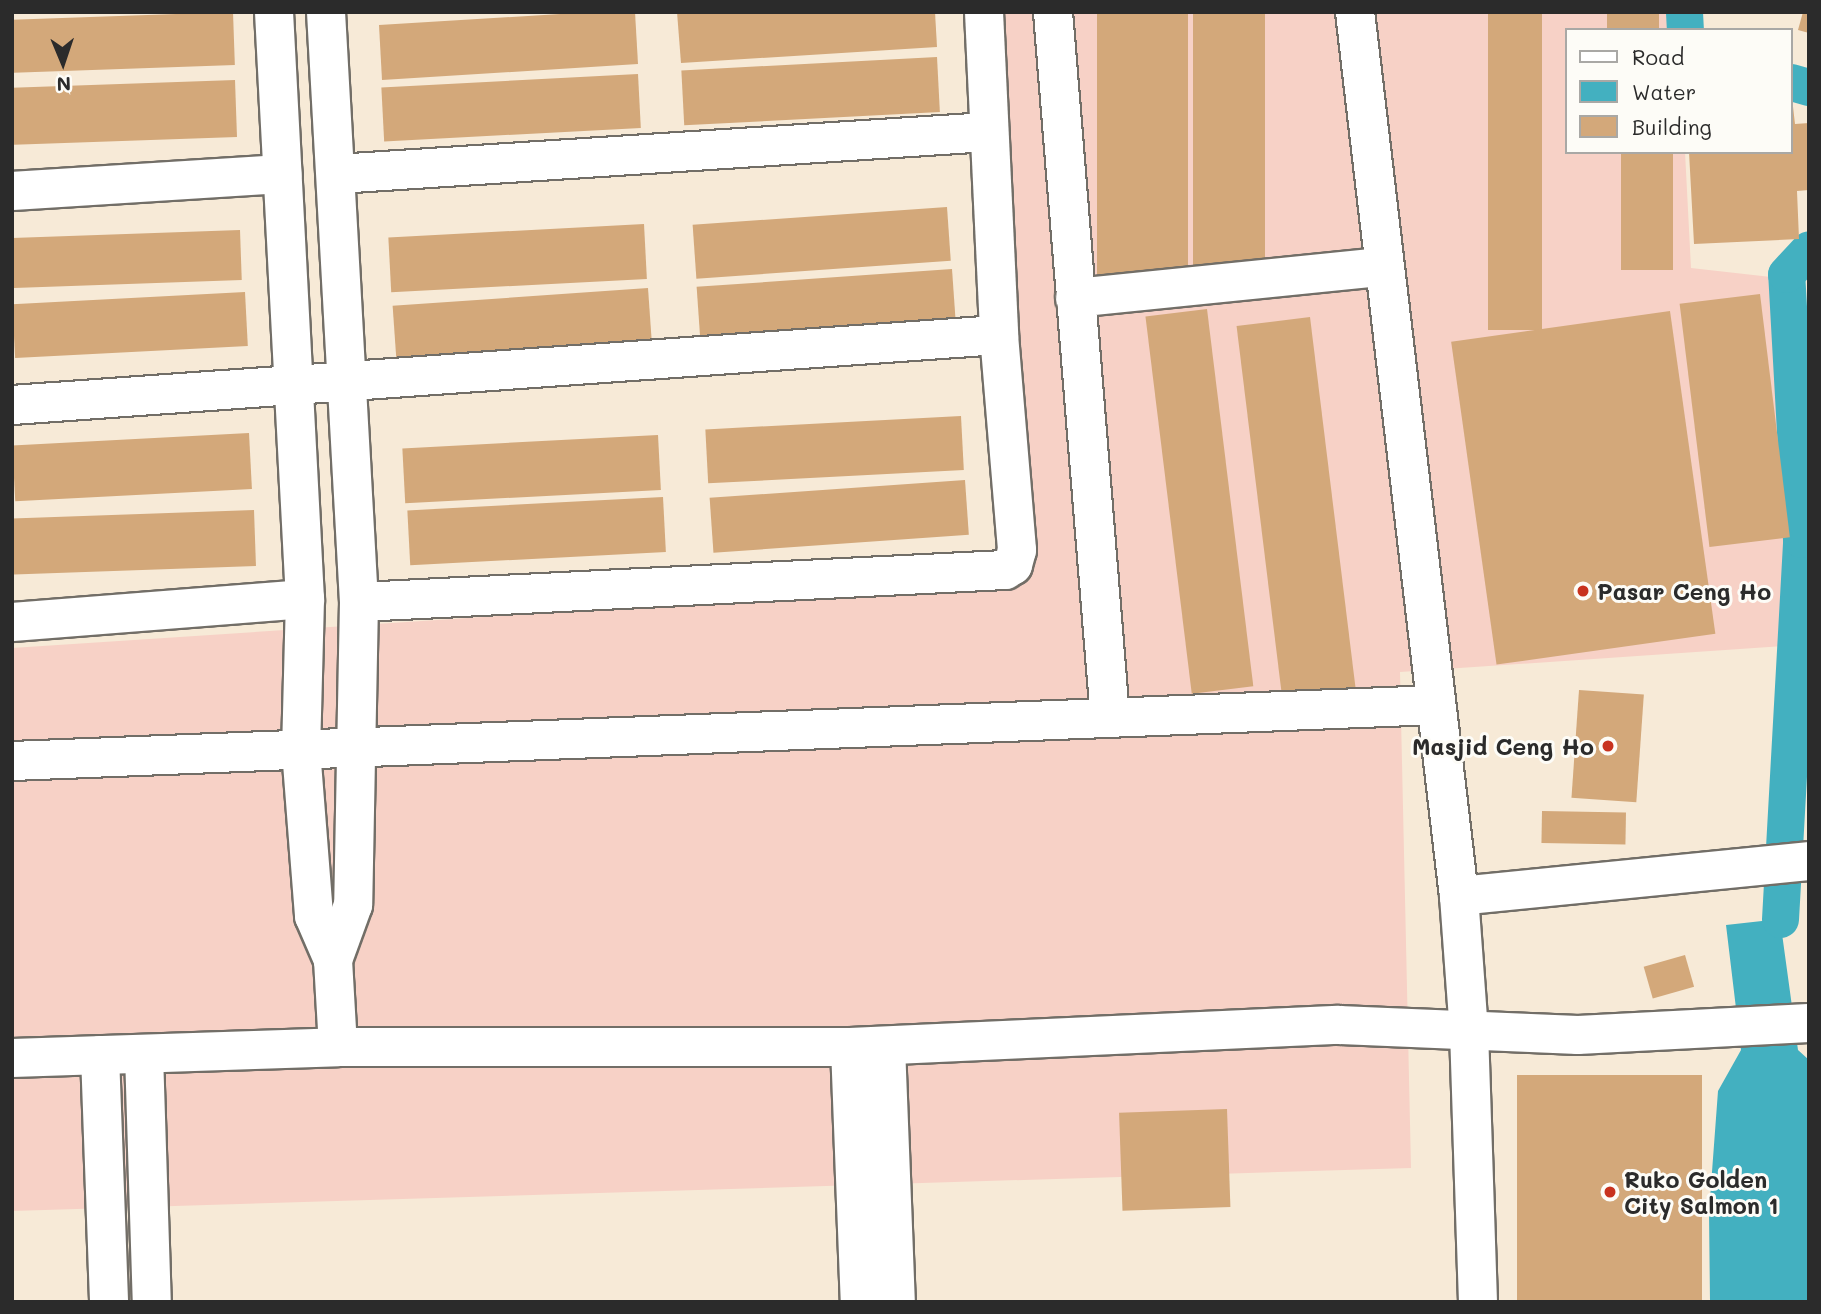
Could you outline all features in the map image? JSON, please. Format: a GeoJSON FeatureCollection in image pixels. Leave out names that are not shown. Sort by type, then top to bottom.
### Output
{"type":"FeatureCollection","features":[{"type":"Feature","properties":{"kind":"street"},"geometry":{"type":"LineString","coordinates":[[274,12],[305,599],[301,750],[314,916],[333,960],[338,1047]]}},
{"type":"Feature","properties":{"kind":"street"},"geometry":{"type":"LineString","coordinates":[[326,12],[349,382],[359,602],[354,748],[353,905],[333,960]]}},
{"type":"Feature","properties":{"kind":"street"},"geometry":{"type":"LineString","coordinates":[[359,602],[1004,570],[1013,565],[1017,550],[999,335],[984,12]]}},
{"type":"Feature","properties":{"kind":"street"},"geometry":{"type":"LineString","coordinates":[[1054,12],[1110,718]]}},
{"type":"Feature","properties":{"kind":"street"},"geometry":{"type":"LineString","coordinates":[[1355,12],[1382,267],[1459,896],[1469,1031],[1478,1302]]}},
{"type":"Feature","properties":{"kind":"street"},"geometry":{"type":"LineString","coordinates":[[337,174],[989,132]]}},
{"type":"Feature","properties":{"kind":"street"},"geometry":{"type":"LineString","coordinates":[[12,191],[282,174]]}},
{"type":"Feature","properties":{"kind":"street"},"geometry":{"type":"LineString","coordinates":[[1075,298],[1382,267]]}},
{"type":"Feature","properties":{"kind":"street"},"geometry":{"type":"LineString","coordinates":[[12,405],[999,335]]}},
{"type":"Feature","properties":{"kind":"street"},"geometry":{"type":"LineString","coordinates":[[12,622],[305,599]]}},
{"type":"Feature","properties":{"kind":"street"},"geometry":{"type":"LineString","coordinates":[[12,761],[1436,705]]}},
{"type":"Feature","properties":{"kind":"street"},"geometry":{"type":"LineString","coordinates":[[1459,896],[1803,861]]}},
{"type":"Feature","properties":{"kind":"street"},"geometry":{"type":"LineString","coordinates":[[12,1058],[338,1047],[868,1047],[1339,1025],[1578,1035],[1809,1023]]}},
{"type":"Feature","properties":{"kind":"street"},"geometry":{"type":"LineString","coordinates":[[860,1302],[868,1047]]}},
{"type":"Feature","properties":{"kind":"street"},"geometry":{"type":"LineString","coordinates":[[868,1047],[896,1302]]}},
{"type":"Feature","properties":{"kind":"street"},"geometry":{"type":"LineString","coordinates":[[144,1054],[152,1302]]}},
{"type":"Feature","properties":{"kind":"street"},"geometry":{"type":"LineString","coordinates":[[100,1055],[109,1302]]}},
{"type":"Feature","properties":{"kind":"shaded area"},"geometry":{"type":"Polygon","coordinates":[[[1001,12],[1679,12],[1680,28],[1566,28],[1566,154],[1685,154],[1691,268],[1771,277],[1794,541],[1785,646],[1400,672],[1411,1168],[12,1211],[12,648],[1029,581],[1001,12]]]}},
{"type":"Feature","properties":{"kind":"water"},"geometry":{"type":"Polygon","coordinates":[[[1780,919],[1798,1050],[1809,1060],[1809,1302],[1710,1302],[1709,1212],[1718,1091],[1741,1050],[1726,925],[1780,919]]]}},
{"type":"Feature","properties":{"kind":"building"},"geometry":{"type":"Polygon","coordinates":[[[233,12],[235,65],[14,73],[12,20],[233,12]]]}},
{"type":"Feature","properties":{"kind":"building"},"geometry":{"type":"Polygon","coordinates":[[[592,12],[635,12],[638,64],[382,80],[379,25],[592,12]]]}},
{"type":"Feature","properties":{"kind":"building"},"geometry":{"type":"Polygon","coordinates":[[[677,12],[935,12],[937,47],[681,63],[677,12]]]}},
{"type":"Feature","properties":{"kind":"building"},"geometry":{"type":"Polygon","coordinates":[[[1097,12],[1188,12],[1188,276],[1097,276],[1097,12]]]}},
{"type":"Feature","properties":{"kind":"building"},"geometry":{"type":"Polygon","coordinates":[[[1193,12],[1265,12],[1265,274],[1193,274],[1193,12]]]}},
{"type":"Feature","properties":{"kind":"building"},"geometry":{"type":"Polygon","coordinates":[[[1488,12],[1542,12],[1542,330],[1488,330],[1488,12]]]}},
{"type":"Feature","properties":{"kind":"building"},"geometry":{"type":"Polygon","coordinates":[[[1607,12],[1659,12],[1659,28],[1607,28],[1607,12]]]}},
{"type":"Feature","properties":{"kind":"building"},"geometry":{"type":"Polygon","coordinates":[[[1803,12],[1809,12],[1809,33],[1798,30],[1803,12]]]}},
{"type":"Feature","properties":{"kind":"building"},"geometry":{"type":"Polygon","coordinates":[[[937,57],[940,112],[684,125],[681,70],[937,57]]]}},
{"type":"Feature","properties":{"kind":"building"},"geometry":{"type":"Polygon","coordinates":[[[638,74],[641,128],[384,141],[381,87],[638,74]]]}},
{"type":"Feature","properties":{"kind":"building"},"geometry":{"type":"Polygon","coordinates":[[[235,80],[237,137],[14,145],[12,88],[235,80]]]}},
{"type":"Feature","properties":{"kind":"building"},"geometry":{"type":"Polygon","coordinates":[[[1793,106],[1795,124],[1809,123],[1809,190],[1797,191],[1799,239],[1694,244],[1689,154],[1793,154],[1793,106]]]}},
{"type":"Feature","properties":{"kind":"building"},"geometry":{"type":"Polygon","coordinates":[[[1621,154],[1673,154],[1673,270],[1621,270],[1621,154]]]}},
{"type":"Feature","properties":{"kind":"building"},"geometry":{"type":"Polygon","coordinates":[[[947,207],[951,261],[696,279],[693,225],[947,207]]]}},
{"type":"Feature","properties":{"kind":"building"},"geometry":{"type":"Polygon","coordinates":[[[644,224],[647,279],[391,292],[388,237],[644,224]]]}},
{"type":"Feature","properties":{"kind":"building"},"geometry":{"type":"Polygon","coordinates":[[[240,230],[242,280],[14,288],[12,238],[240,230]]]}},
{"type":"Feature","properties":{"kind":"building"},"geometry":{"type":"Polygon","coordinates":[[[952,269],[956,324],[700,342],[697,287],[952,269]]]}},
{"type":"Feature","properties":{"kind":"building"},"geometry":{"type":"Polygon","coordinates":[[[648,288],[652,342],[396,360],[393,306],[648,288]]]}},
{"type":"Feature","properties":{"kind":"building"},"geometry":{"type":"Polygon","coordinates":[[[245,292],[248,346],[15,358],[12,304],[245,292]]]}},
{"type":"Feature","properties":{"kind":"building"},"geometry":{"type":"Polygon","coordinates":[[[1760,294],[1790,537],[1709,547],[1680,304],[1760,294]]]}},
{"type":"Feature","properties":{"kind":"building"},"geometry":{"type":"Polygon","coordinates":[[[1207,309],[1253,686],[1192,694],[1145,317],[1207,309]]]}},
{"type":"Feature","properties":{"kind":"building"},"geometry":{"type":"Polygon","coordinates":[[[1670,311],[1715,634],[1497,665],[1451,342],[1670,311]]]}},
{"type":"Feature","properties":{"kind":"building"},"geometry":{"type":"Polygon","coordinates":[[[1310,317],[1356,691],[1282,700],[1237,326],[1310,317]]]}},
{"type":"Feature","properties":{"kind":"building"},"geometry":{"type":"Polygon","coordinates":[[[961,416],[964,470],[708,483],[705,429],[961,416]]]}},
{"type":"Feature","properties":{"kind":"building"},"geometry":{"type":"Polygon","coordinates":[[[249,433],[252,489],[15,501],[12,445],[249,433]]]}},
{"type":"Feature","properties":{"kind":"building"},"geometry":{"type":"Polygon","coordinates":[[[658,435],[661,490],[405,503],[402,448],[658,435]]]}},
{"type":"Feature","properties":{"kind":"building"},"geometry":{"type":"Polygon","coordinates":[[[965,480],[969,535],[713,553],[710,498],[965,480]]]}},
{"type":"Feature","properties":{"kind":"building"},"geometry":{"type":"Polygon","coordinates":[[[663,497],[666,552],[410,565],[407,510],[663,497]]]}},
{"type":"Feature","properties":{"kind":"building"},"geometry":{"type":"Polygon","coordinates":[[[254,510],[256,566],[14,574],[12,518],[254,510]]]}},
{"type":"Feature","properties":{"kind":"building","name":"Masjid Ceng Ho"},"geometry":{"type":"Polygon","coordinates":[[[1579,690],[1644,695],[1636,802],[1571,798],[1579,690]]]}},
{"type":"Feature","properties":{"kind":"building"},"geometry":{"type":"Polygon","coordinates":[[[1542,811],[1626,812],[1625,844],[1541,843],[1542,811]]]}},
{"type":"Feature","properties":{"kind":"building"},"geometry":{"type":"Polygon","coordinates":[[[1685,955],[1694,987],[1653,999],[1644,967],[1685,955]]]}},
{"type":"Feature","properties":{"kind":"building","name":"Ruko Golden City Salmon 1"},"geometry":{"type":"Polygon","coordinates":[[[1517,1075],[1702,1075],[1702,1302],[1517,1302],[1517,1075]]]}},
{"type":"Feature","properties":{"kind":"building"},"geometry":{"type":"Polygon","coordinates":[[[1227,1109],[1230,1207],[1122,1211],[1119,1113],[1227,1109]]]}},
{"type":"Feature","properties":{"kind":"waterway"},"geometry":{"type":"LineString","coordinates":[[1684,12],[1685,28]]}},
{"type":"Feature","properties":{"kind":"waterway"},"geometry":{"type":"LineString","coordinates":[[1793,83],[1809,87]]}},
{"type":"Feature","properties":{"kind":"waterway"},"geometry":{"type":"LineString","coordinates":[[1780,919],[1801,539],[1786,274],[1809,249]]}},
{"type":"Feature","properties":{"kind":"place","name":"Pasar Ceng Ho"},"geometry":{"type":"Point","coordinates":[1583,591]}},
{"type":"Feature","properties":{"kind":"place","name":"Masjid Ceng Ho"},"geometry":{"type":"Point","coordinates":[1608,746]}},
{"type":"Feature","properties":{"kind":"place","name":"Ruko Golden City Salmon 1"},"geometry":{"type":"Point","coordinates":[1610,1192]}}]}
